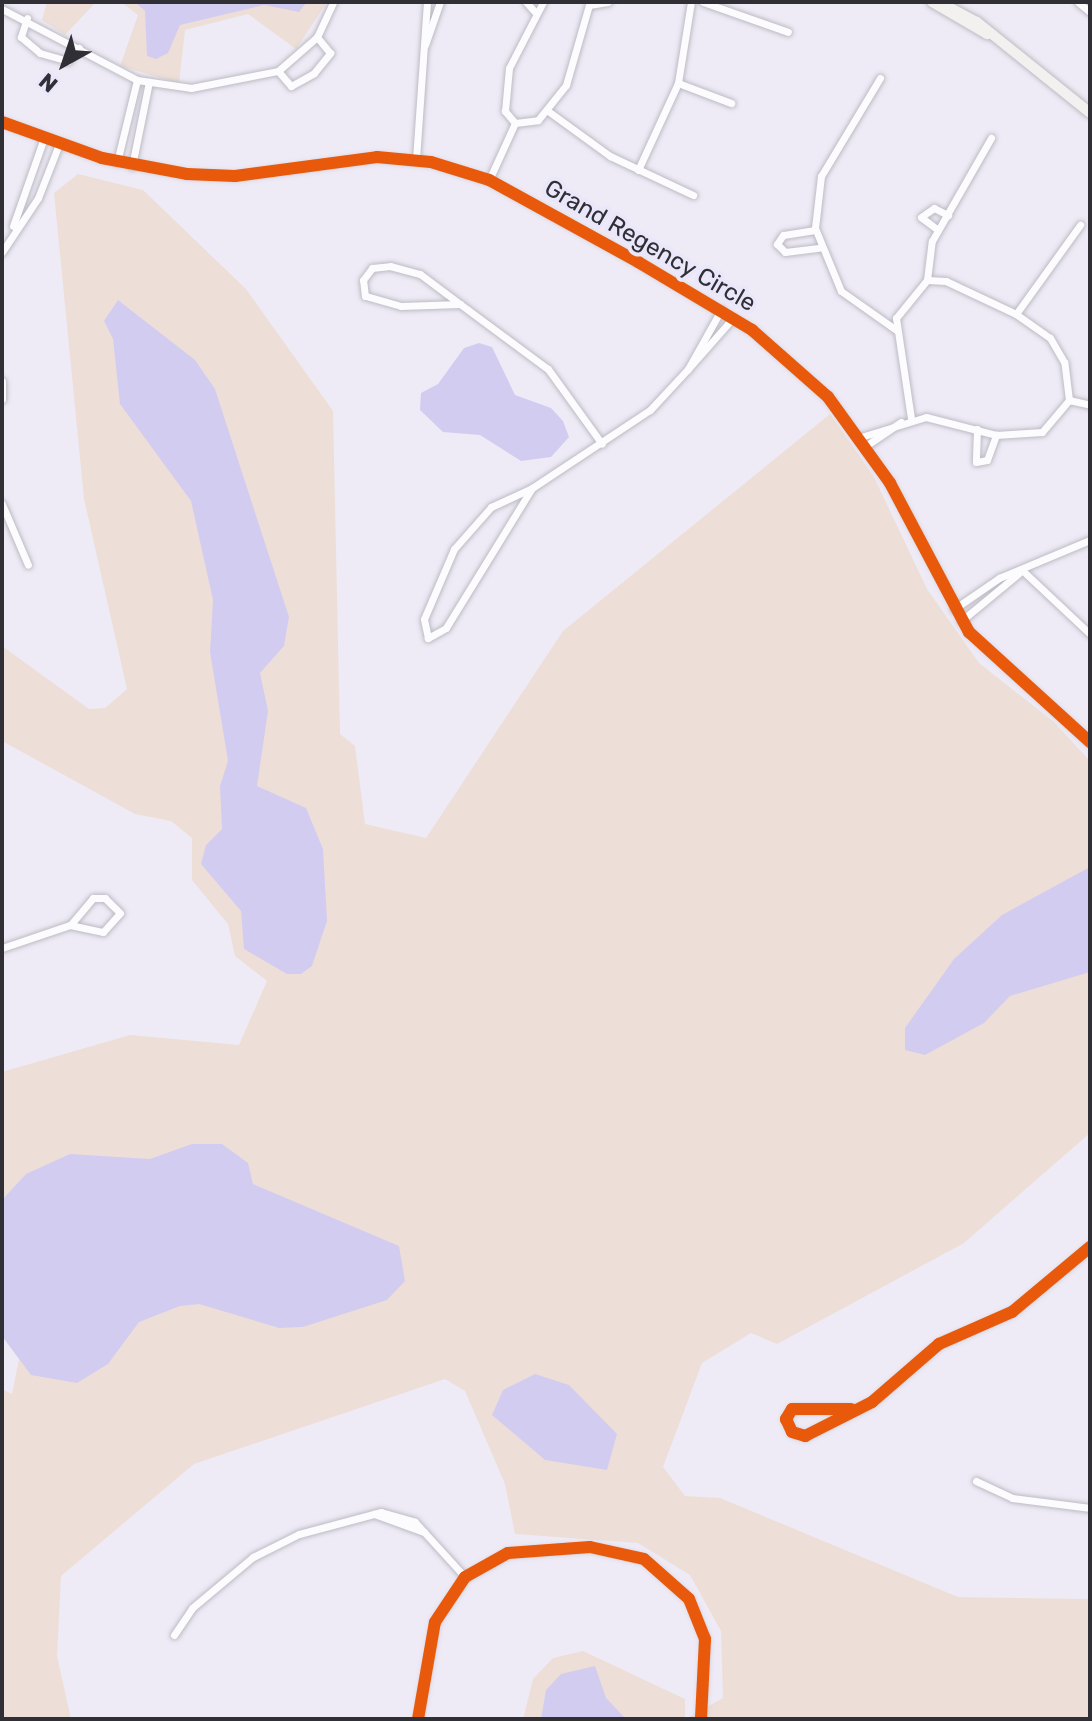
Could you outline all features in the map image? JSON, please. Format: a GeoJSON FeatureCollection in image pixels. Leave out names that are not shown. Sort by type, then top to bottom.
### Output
{"type":"FeatureCollection","features":[{"type":"Feature","properties":{"kind":"street"},"geometry":{"type":"LineString","coordinates":[[2,9],[27,18],[137,80],[222,85],[278,71],[317,37],[333,2]]}},
{"type":"Feature","properties":{"kind":"street"},"geometry":{"type":"LineString","coordinates":[[416,159],[427,2]]}},
{"type":"Feature","properties":{"kind":"street"},"geometry":{"type":"LineString","coordinates":[[424,47],[440,2]]}},
{"type":"Feature","properties":{"kind":"street"},"geometry":{"type":"LineString","coordinates":[[526,2],[535,12]]}},
{"type":"Feature","properties":{"kind":"street"},"geometry":{"type":"LineString","coordinates":[[543,2],[535,12],[505,84],[505,111],[515,123],[527,125],[548,111],[575,65],[587,4],[608,2]]}},
{"type":"Feature","properties":{"kind":"street"},"geometry":{"type":"LineString","coordinates":[[638,170],[678,83],[691,2]]}},
{"type":"Feature","properties":{"kind":"street"},"geometry":{"type":"LineString","coordinates":[[703,2],[788,32]]}},
{"type":"Feature","properties":{"kind":"street"},"geometry":{"type":"LineString","coordinates":[[932,2],[992,36]]}},
{"type":"Feature","properties":{"kind":"street"},"geometry":{"type":"LineString","coordinates":[[939,2],[992,36],[1088,109]]}},
{"type":"Feature","properties":{"kind":"street"},"geometry":{"type":"LineString","coordinates":[[1078,2],[1090,12]]}},
{"type":"Feature","properties":{"kind":"street"},"geometry":{"type":"LineString","coordinates":[[27,18],[21,37],[40,53],[68,61],[79,48]]}},
{"type":"Feature","properties":{"kind":"street"},"geometry":{"type":"LineString","coordinates":[[278,71],[291,86],[314,73],[330,53],[317,37]]}},
{"type":"Feature","properties":{"kind":"street"},"geometry":{"type":"LineString","coordinates":[[880,78],[821,176],[815,230],[819,248],[841,291],[896,330]]}},
{"type":"Feature","properties":{"kind":"street"},"geometry":{"type":"LineString","coordinates":[[117,162],[137,80]]}},
{"type":"Feature","properties":{"kind":"street"},"geometry":{"type":"LineString","coordinates":[[132,166],[149,82]]}},
{"type":"Feature","properties":{"kind":"street"},"geometry":{"type":"LineString","coordinates":[[678,83],[731,103]]}},
{"type":"Feature","properties":{"kind":"street"},"geometry":{"type":"LineString","coordinates":[[548,111],[638,170],[693,195]]}},
{"type":"Feature","properties":{"kind":"street","name":"Grand Regency Circle"},"geometry":{"type":"LineString","coordinates":[[2,122],[59,144],[132,166],[235,176],[350,159],[416,159],[489,180],[721,310],[795,365],[861,437],[961,621],[997,663],[1090,742]]}},
{"type":"Feature","properties":{"kind":"street"},"geometry":{"type":"LineString","coordinates":[[489,180],[515,123]]}},
{"type":"Feature","properties":{"kind":"street"},"geometry":{"type":"LineString","coordinates":[[13,228],[44,138]]}},
{"type":"Feature","properties":{"kind":"street"},"geometry":{"type":"LineString","coordinates":[[911,418],[896,330],[904,300],[927,280],[938,230],[991,138]]}},
{"type":"Feature","properties":{"kind":"street"},"geometry":{"type":"LineString","coordinates":[[2,252],[4,236],[38,198],[59,144]]}},
{"type":"Feature","properties":{"kind":"street"},"geometry":{"type":"LineString","coordinates":[[938,230],[921,217],[934,208],[948,215]]}},
{"type":"Feature","properties":{"kind":"street"},"geometry":{"type":"LineString","coordinates":[[1016,314],[1080,225]]}},
{"type":"Feature","properties":{"kind":"street"},"geometry":{"type":"LineString","coordinates":[[815,230],[783,235],[778,247],[819,248]]}},
{"type":"Feature","properties":{"kind":"street"},"geometry":{"type":"LineString","coordinates":[[460,304],[374,302],[363,280],[372,268],[410,271],[460,304],[548,369],[602,444]]}},
{"type":"Feature","properties":{"kind":"street"},"geometry":{"type":"LineString","coordinates":[[927,280],[946,281],[1016,314],[1059,351],[1069,400]]}},
{"type":"Feature","properties":{"kind":"street"},"geometry":{"type":"LineString","coordinates":[[688,369],[721,310]]}},
{"type":"Feature","properties":{"kind":"street"},"geometry":{"type":"LineString","coordinates":[[532,488],[446,628],[428,638],[424,619],[454,549],[491,507],[532,488],[650,410],[733,318]]}},
{"type":"Feature","properties":{"kind":"street"},"geometry":{"type":"LineString","coordinates":[[2,381],[2,399]]}},
{"type":"Feature","properties":{"kind":"street"},"geometry":{"type":"LineString","coordinates":[[1069,400],[1090,405]]}},
{"type":"Feature","properties":{"kind":"street"},"geometry":{"type":"LineString","coordinates":[[861,437],[911,418],[996,435],[1042,432],[1069,400]]}},
{"type":"Feature","properties":{"kind":"street"},"geometry":{"type":"LineString","coordinates":[[867,445],[901,422]]}},
{"type":"Feature","properties":{"kind":"street"},"geometry":{"type":"LineString","coordinates":[[977,429],[976,462],[987,460],[996,435]]}},
{"type":"Feature","properties":{"kind":"street"},"geometry":{"type":"LineString","coordinates":[[2,504],[28,565]]}},
{"type":"Feature","properties":{"kind":"street"},"geometry":{"type":"LineString","coordinates":[[954,609],[1021,572],[1090,540]]}},
{"type":"Feature","properties":{"kind":"street"},"geometry":{"type":"LineString","coordinates":[[961,621],[1021,572]]}},
{"type":"Feature","properties":{"kind":"street"},"geometry":{"type":"LineString","coordinates":[[1021,572],[1090,634]]}},
{"type":"Feature","properties":{"kind":"street"},"geometry":{"type":"LineString","coordinates":[[2,948],[70,925],[103,932],[120,913],[105,898],[93,898],[70,925]]}},
{"type":"Feature","properties":{"kind":"street"},"geometry":{"type":"LineString","coordinates":[[851,1409],[792,1409],[786,1419],[792,1432],[805,1436],[884,1394],[939,1344],[1012,1312],[1090,1247]]}},
{"type":"Feature","properties":{"kind":"street"},"geometry":{"type":"LineString","coordinates":[[976,1481],[1012,1498],[1090,1508]]}},
{"type":"Feature","properties":{"kind":"street"},"geometry":{"type":"LineString","coordinates":[[174,1635],[192,1608],[253,1557],[299,1534],[374,1514],[424,1532],[465,1577]]}},
{"type":"Feature","properties":{"kind":"street"},"geometry":{"type":"LineString","coordinates":[[418,1719],[435,1622],[465,1577],[531,1548],[619,1550],[644,1559],[678,1585],[699,1619],[707,1660],[701,1719]]}},
{"type":"Feature","properties":{"kind":"shaded area"},"geometry":{"type":"Polygon","coordinates":[[[47,2],[96,2],[65,35],[42,20],[47,2]]]}},
{"type":"Feature","properties":{"kind":"shaded area"},"geometry":{"type":"Polygon","coordinates":[[[121,2],[327,2],[296,49],[248,14],[185,30],[179,83],[120,66],[138,15],[121,2]]]}},
{"type":"Feature","properties":{"kind":"shaded area"},"geometry":{"type":"Polygon","coordinates":[[[135,2],[306,3],[299,12],[264,5],[180,25],[168,53],[156,59],[147,56],[145,11],[135,2]]]}},
{"type":"Feature","properties":{"kind":"shaded area"},"geometry":{"type":"Polygon","coordinates":[[[78,174],[143,190],[246,289],[333,411],[340,734],[355,746],[365,824],[426,838],[563,631],[830,414],[874,477],[927,589],[979,663],[1054,722],[1090,761],[1090,1133],[964,1243],[777,1344],[751,1333],[702,1363],[663,1467],[685,1496],[720,1498],[958,1597],[1090,1599],[1090,1719],[685,1719],[723,1698],[721,1631],[690,1575],[638,1543],[515,1534],[505,1484],[465,1391],[445,1379],[194,1464],[61,1576],[57,1656],[71,1719],[2,1719],[2,1389],[12,1394],[19,1359],[2,1336],[2,1072],[130,1035],[239,1045],[267,981],[235,956],[228,924],[192,880],[192,838],[171,821],[135,814],[2,741],[2,646],[89,709],[105,708],[127,689],[84,499],[54,193],[78,174]]]}},
{"type":"Feature","properties":{"kind":"shaded area"},"geometry":{"type":"Polygon","coordinates":[[[118,300],[195,360],[215,389],[289,617],[284,646],[260,673],[268,711],[257,786],[306,808],[323,849],[327,921],[312,966],[301,974],[287,974],[244,949],[241,911],[201,864],[206,845],[222,829],[220,786],[228,761],[210,652],[213,600],[191,501],[120,404],[113,339],[104,321],[118,300]]]}},
{"type":"Feature","properties":{"kind":"shaded area"},"geometry":{"type":"Polygon","coordinates":[[[479,343],[492,347],[515,395],[551,408],[563,421],[569,437],[551,457],[521,461],[480,435],[443,432],[420,410],[421,393],[438,384],[464,348],[479,343]]]}},
{"type":"Feature","properties":{"kind":"shaded area"},"geometry":{"type":"Polygon","coordinates":[[[1090,867],[1090,972],[1010,996],[984,1023],[925,1055],[905,1050],[905,1028],[954,959],[1002,915],[1090,867]]]}},
{"type":"Feature","properties":{"kind":"shaded area"},"geometry":{"type":"Polygon","coordinates":[[[192,1144],[222,1144],[248,1163],[253,1184],[399,1246],[405,1281],[387,1300],[303,1327],[279,1328],[199,1304],[180,1306],[139,1322],[108,1364],[77,1383],[31,1375],[2,1336],[2,1200],[26,1174],[70,1154],[150,1159],[192,1144]]]}},
{"type":"Feature","properties":{"kind":"shaded area"},"geometry":{"type":"Polygon","coordinates":[[[535,1374],[569,1385],[617,1434],[607,1470],[545,1460],[492,1415],[503,1390],[535,1374]]]}},
{"type":"Feature","properties":{"kind":"shaded area"},"geometry":{"type":"Polygon","coordinates":[[[583,1651],[685,1699],[685,1719],[523,1719],[533,1679],[553,1658],[583,1651]]]}},
{"type":"Feature","properties":{"kind":"shaded area"},"geometry":{"type":"Polygon","coordinates":[[[595,1666],[606,1698],[626,1719],[541,1719],[546,1690],[561,1674],[595,1666]]]}},
{"type":"Feature","properties":{"kind":"cycle path"},"geometry":{"type":"LineString","coordinates":[[2,122],[102,158],[187,174],[235,176],[377,157],[431,162],[489,180],[638,262],[752,330],[828,397],[890,483],[969,632],[1090,742]]}},
{"type":"Feature","properties":{"kind":"cycle path"},"geometry":{"type":"LineString","coordinates":[[851,1409],[792,1409],[786,1419],[792,1432],[805,1436],[872,1402],[939,1344],[1012,1312],[1090,1247]]}},
{"type":"Feature","properties":{"kind":"cycle path"},"geometry":{"type":"LineString","coordinates":[[418,1719],[435,1622],[465,1577],[508,1553],[590,1547],[644,1559],[689,1599],[705,1639],[701,1719]]}}]}
